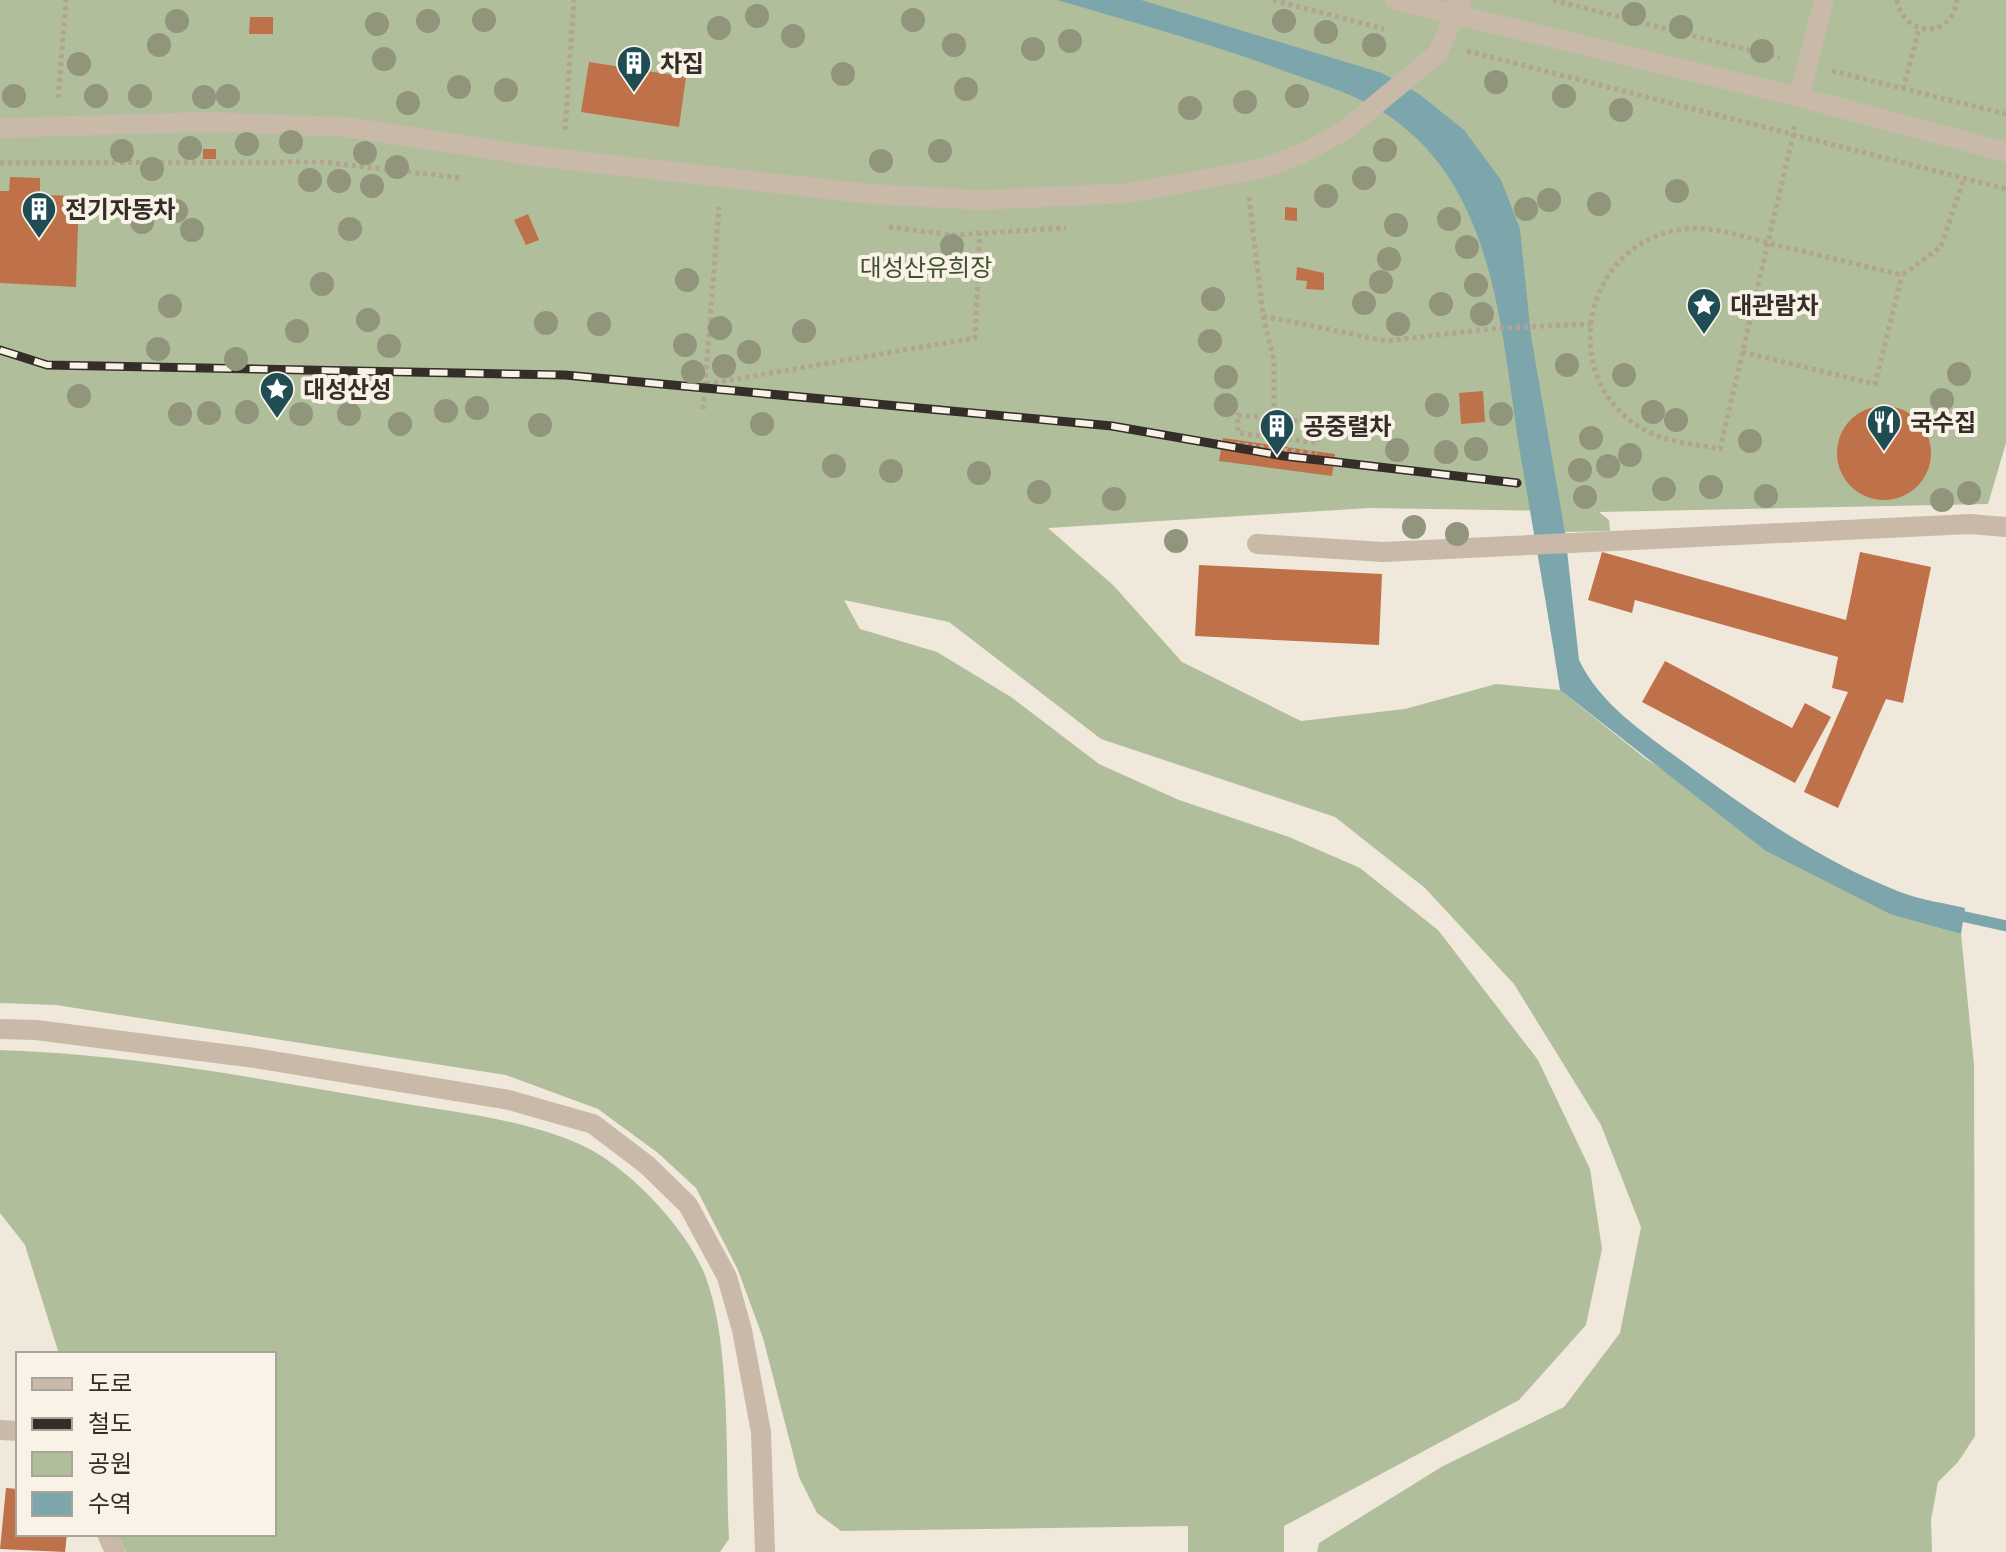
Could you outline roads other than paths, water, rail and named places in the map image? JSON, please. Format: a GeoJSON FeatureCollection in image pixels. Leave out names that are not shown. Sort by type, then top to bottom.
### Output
{"type":"FeatureCollection","features":[{"type":"Feature","properties":{"kind":"street"},"geometry":{"type":"LineString","coordinates":[[1395,0],[1458,8],[2006,152]]}},
{"type":"Feature","properties":{"kind":"street"},"geometry":{"type":"LineString","coordinates":[[1799,97],[1824,0]]}},
{"type":"Feature","properties":{"kind":"street"},"geometry":{"type":"LineString","coordinates":[[0,128],[205,122],[346,127],[563,159],[871,194],[982,200],[1129,193],[1246,171],[1303,153],[1344,131],[1438,53],[1458,8]]}},
{"type":"Feature","properties":{"kind":"street"},"geometry":{"type":"LineString","coordinates":[[1257,544],[1383,552],[1970,524],[2006,527]]}},
{"type":"Feature","properties":{"kind":"street"},"geometry":{"type":"LineString","coordinates":[[0,1029],[36,1030],[255,1058],[509,1100],[593,1124],[647,1165],[688,1205],[727,1277],[742,1330],[761,1432],[765,1552]]}},
{"type":"Feature","properties":{"kind":"water"},"geometry":{"type":"Polygon","coordinates":[[[1057,0],[1141,0],[1382,73],[1419,94],[1464,130],[1501,180],[1520,229],[1531,336],[1565,532],[1579,660],[1588,676],[1611,704],[1638,728],[1787,834],[1870,880],[1900,892],[1965,908],[1961,934],[1892,915],[1766,851],[1560,690],[1500,319],[1489,272],[1475,228],[1454,187],[1427,150],[1392,118],[1344,93],[1264,63],[1057,0]]]}},
{"type":"Feature","properties":{"kind":"waterway"},"geometry":{"type":"LineString","coordinates":[[1952,914],[2006,926]]}},
{"type":"Feature","properties":{"kind":"railway"},"geometry":{"type":"LineString","coordinates":[[0,350],[47,365],[565,375],[1112,426],[1284,456],[1517,483]]}},
{"type":"Feature","properties":{"kind":"place","name":"차집"},"geometry":{"type":"Point","coordinates":[634,94]}},
{"type":"Feature","properties":{"kind":"place","name":"전기자동차"},"geometry":{"type":"Point","coordinates":[39,240]}},
{"type":"Feature","properties":{"kind":"place","name":"대관람차"},"geometry":{"type":"Point","coordinates":[1704,336]}},
{"type":"Feature","properties":{"kind":"place","name":"대성산성"},"geometry":{"type":"Point","coordinates":[277,420]}},
{"type":"Feature","properties":{"kind":"place","name":"국수집"},"geometry":{"type":"Point","coordinates":[1884,453]}},
{"type":"Feature","properties":{"kind":"place","name":"공중렬차"},"geometry":{"type":"Point","coordinates":[1277,457]}},
{"type":"Feature","properties":{"kind":"park label","name":"대성산유희장"},"geometry":{"type":"Point","coordinates":[926,267]}}]}
